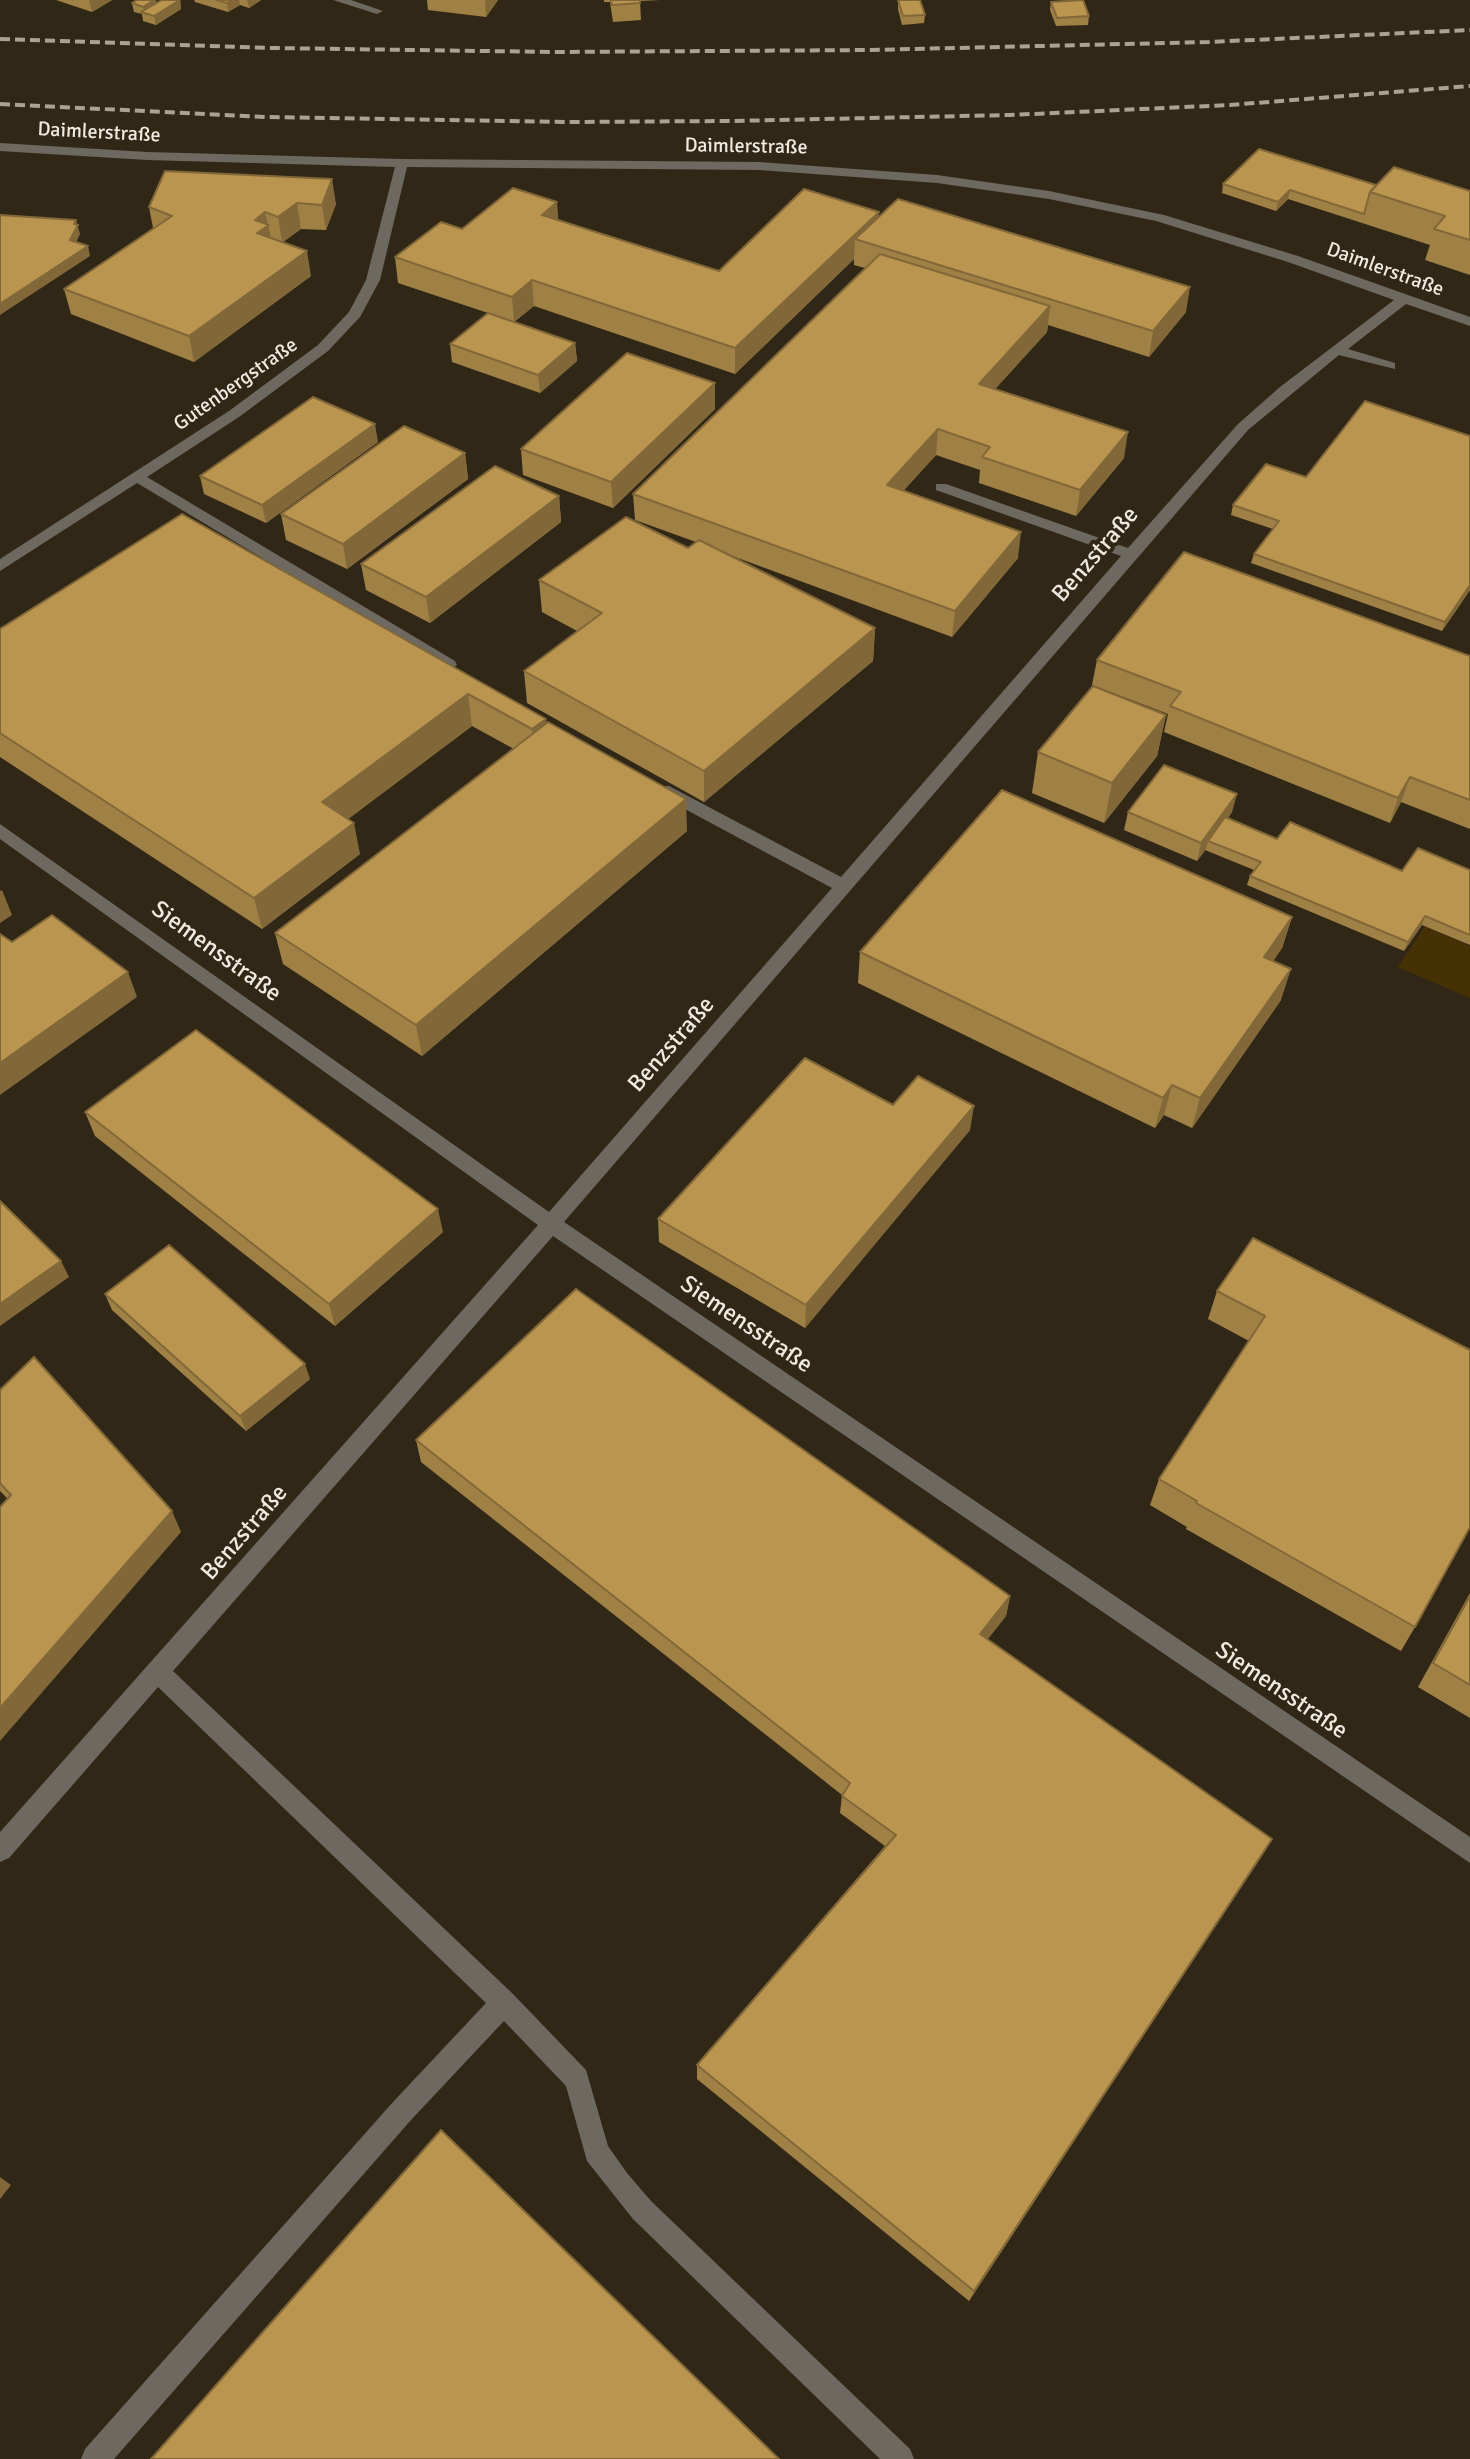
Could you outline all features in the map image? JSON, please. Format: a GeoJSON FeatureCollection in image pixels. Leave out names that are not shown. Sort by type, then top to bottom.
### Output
{"type":"FeatureCollection","features":[{"type":"Feature","properties":{"kind":"street"},"geometry":{"type":"LineString","coordinates":[[339,0],[377,11]]}},
{"type":"Feature","properties":{"kind":"street","name":"Daimlerstraße"},"geometry":{"type":"LineString","coordinates":[[0,147],[147,156],[402,163],[812,168],[992,186],[1159,218],[1293,259],[1470,322]]}},
{"type":"Feature","properties":{"kind":"street","name":"Gutenbergstraße"},"geometry":{"type":"LineString","coordinates":[[0,566],[288,376],[323,348],[355,314],[373,280],[402,163]]}},
{"type":"Feature","properties":{"kind":"street","name":"Benzstraße"},"geometry":{"type":"LineString","coordinates":[[0,1850],[551,1224],[1243,427],[1405,298]]}},
{"type":"Feature","properties":{"kind":"street"},"geometry":{"type":"LineString","coordinates":[[1337,350],[1390,366]]}},
{"type":"Feature","properties":{"kind":"street"},"geometry":{"type":"LineString","coordinates":[[137,477],[463,674]]}},
{"type":"Feature","properties":{"kind":"street"},"geometry":{"type":"LineString","coordinates":[[941,487],[1131,554]]}},
{"type":"Feature","properties":{"kind":"street"},"geometry":{"type":"LineString","coordinates":[[645,780],[843,886]]}},
{"type":"Feature","properties":{"kind":"street","name":"Siemensstraße"},"geometry":{"type":"LineString","coordinates":[[0,830],[551,1224],[1470,1851]]}},
{"type":"Feature","properties":{"kind":"street"},"geometry":{"type":"LineString","coordinates":[[157,1671],[504,2003],[577,2079],[596,2152],[618,2182],[642,2210],[900,2459]]}},
{"type":"Feature","properties":{"kind":"street"},"geometry":{"type":"LineString","coordinates":[[95,2459],[402,2111],[504,2003]]}},
{"type":"Feature","properties":{"kind":"shaded area"},"geometry":{"type":"Polygon","coordinates":[[[1425,926],[1470,946],[1470,998],[1398,967],[1425,926]]]}},
{"type":"Feature","properties":{"kind":"building"},"geometry":{"type":"Polygon","coordinates":[[[154,0],[143,7],[132,3],[154,0]]]}},
{"type":"Feature","properties":{"kind":"building"},"geometry":{"type":"Polygon","coordinates":[[[162,0],[180,0],[154,16],[141,12],[162,0]]]}},
{"type":"Feature","properties":{"kind":"building"},"geometry":{"type":"Polygon","coordinates":[[[611,0],[640,0],[640,3],[612,5],[611,0]]]}},
{"type":"Feature","properties":{"kind":"building"},"geometry":{"type":"Polygon","coordinates":[[[898,0],[920,0],[925,15],[903,16],[898,0]]]}},
{"type":"Feature","properties":{"kind":"building"},"geometry":{"type":"Polygon","coordinates":[[[1083,0],[1089,16],[1057,18],[1051,2],[1083,0]]]}},
{"type":"Feature","properties":{"kind":"building"},"geometry":{"type":"Polygon","coordinates":[[[1259,149],[1376,185],[1370,192],[1364,214],[1290,190],[1278,202],[1223,184],[1259,149]]]}},
{"type":"Feature","properties":{"kind":"building"},"geometry":{"type":"Polygon","coordinates":[[[1394,167],[1470,191],[1470,240],[1434,229],[1445,216],[1370,192],[1394,167]]]}},
{"type":"Feature","properties":{"kind":"building"},"geometry":{"type":"Polygon","coordinates":[[[165,171],[332,179],[322,205],[297,203],[278,217],[265,212],[255,220],[269,225],[257,233],[307,251],[189,336],[64,289],[172,216],[149,207],[165,171]]]}},
{"type":"Feature","properties":{"kind":"building"},"geometry":{"type":"Polygon","coordinates":[[[513,188],[557,202],[542,215],[719,271],[804,189],[879,212],[735,348],[532,280],[512,297],[395,257],[441,222],[462,229],[513,188]]]}},
{"type":"Feature","properties":{"kind":"building"},"geometry":{"type":"Polygon","coordinates":[[[898,199],[1190,287],[1153,331],[855,239],[898,199]]]}},
{"type":"Feature","properties":{"kind":"building"},"geometry":{"type":"Polygon","coordinates":[[[0,215],[76,220],[74,224],[78,225],[70,240],[88,246],[0,304],[0,215]]]}},
{"type":"Feature","properties":{"kind":"building"},"geometry":{"type":"Polygon","coordinates":[[[880,254],[1050,306],[979,384],[1128,432],[1080,490],[982,457],[990,447],[938,429],[887,485],[1021,532],[955,611],[633,494],[880,254]]]}},
{"type":"Feature","properties":{"kind":"building"},"geometry":{"type":"Polygon","coordinates":[[[488,313],[575,343],[538,375],[450,344],[488,313]]]}},
{"type":"Feature","properties":{"kind":"building"},"geometry":{"type":"Polygon","coordinates":[[[627,353],[715,383],[611,482],[521,449],[627,353]]]}},
{"type":"Feature","properties":{"kind":"building"},"geometry":{"type":"Polygon","coordinates":[[[313,397],[375,424],[262,505],[200,476],[313,397]]]}},
{"type":"Feature","properties":{"kind":"building"},"geometry":{"type":"Polygon","coordinates":[[[1365,401],[1470,436],[1470,585],[1445,622],[1254,554],[1279,521],[1233,505],[1266,464],[1306,477],[1365,401]]]}},
{"type":"Feature","properties":{"kind":"building"},"geometry":{"type":"Polygon","coordinates":[[[404,426],[465,453],[343,544],[281,514],[404,426]]]}},
{"type":"Feature","properties":{"kind":"building"},"geometry":{"type":"Polygon","coordinates":[[[495,466],[559,496],[426,597],[361,564],[495,466]]]}},
{"type":"Feature","properties":{"kind":"building"},"geometry":{"type":"Polygon","coordinates":[[[182,514],[546,719],[532,729],[468,694],[322,802],[354,823],[254,898],[0,733],[0,629],[182,514]]]}},
{"type":"Feature","properties":{"kind":"building"},"geometry":{"type":"Polygon","coordinates":[[[626,517],[688,548],[699,540],[875,628],[704,771],[524,671],[602,613],[539,580],[626,517]]]}},
{"type":"Feature","properties":{"kind":"building"},"geometry":{"type":"Polygon","coordinates":[[[1184,552],[1470,656],[1470,800],[1410,777],[1398,798],[1170,706],[1181,692],[1097,660],[1184,552]]]}},
{"type":"Feature","properties":{"kind":"building"},"geometry":{"type":"Polygon","coordinates":[[[1093,686],[1166,715],[1112,783],[1038,752],[1093,686]]]}},
{"type":"Feature","properties":{"kind":"building"},"geometry":{"type":"Polygon","coordinates":[[[548,722],[686,799],[416,1025],[275,933],[548,722]]]}},
{"type":"Feature","properties":{"kind":"building"},"geometry":{"type":"Polygon","coordinates":[[[1164,765],[1237,794],[1201,843],[1128,812],[1164,765]]]}},
{"type":"Feature","properties":{"kind":"building"},"geometry":{"type":"Polygon","coordinates":[[[1002,790],[1292,917],[1264,957],[1291,969],[1200,1098],[1172,1085],[1163,1098],[860,952],[1002,790]]]}},
{"type":"Feature","properties":{"kind":"building"},"geometry":{"type":"Polygon","coordinates":[[[1225,817],[1277,839],[1290,822],[1402,871],[1418,848],[1470,870],[1470,935],[1425,916],[1408,942],[1250,876],[1261,862],[1208,841],[1225,817]]]}},
{"type":"Feature","properties":{"kind":"building"},"geometry":{"type":"Polygon","coordinates":[[[52,915],[128,972],[0,1063],[0,934],[12,942],[52,915]]]}},
{"type":"Feature","properties":{"kind":"building"},"geometry":{"type":"Polygon","coordinates":[[[196,1030],[438,1209],[329,1304],[85,1112],[196,1030]]]}},
{"type":"Feature","properties":{"kind":"building"},"geometry":{"type":"Polygon","coordinates":[[[805,1058],[893,1105],[918,1076],[974,1106],[806,1305],[658,1219],[805,1058]]]}},
{"type":"Feature","properties":{"kind":"building"},"geometry":{"type":"Polygon","coordinates":[[[0,1201],[61,1261],[0,1304],[0,1201]]]}},
{"type":"Feature","properties":{"kind":"building"},"geometry":{"type":"Polygon","coordinates":[[[1253,1238],[1470,1350],[1470,1527],[1415,1627],[1159,1479],[1265,1316],[1217,1291],[1253,1238]]]}},
{"type":"Feature","properties":{"kind":"building"},"geometry":{"type":"Polygon","coordinates":[[[169,1245],[305,1364],[240,1416],[105,1294],[169,1245]]]}},
{"type":"Feature","properties":{"kind":"building"},"geometry":{"type":"Polygon","coordinates":[[[576,1289],[1010,1596],[980,1634],[1272,1839],[974,2291],[697,2065],[896,1835],[842,1796],[850,1783],[416,1440],[576,1289]]]}},
{"type":"Feature","properties":{"kind":"building"},"geometry":{"type":"Polygon","coordinates":[[[34,1357],[172,1511],[0,1708],[0,1507],[11,1495],[0,1483],[0,1390],[34,1357]]]}},
{"type":"Feature","properties":{"kind":"building"},"geometry":{"type":"Polygon","coordinates":[[[1470,1596],[1470,1685],[1433,1663],[1470,1596]]]}},
{"type":"Feature","properties":{"kind":"building"},"geometry":{"type":"Polygon","coordinates":[[[441,2130],[779,2459],[151,2459],[441,2130]]]}},
{"type":"Feature","properties":{"kind":"railway"},"geometry":{"type":"LineString","coordinates":[[0,39],[272,48],[554,52],[871,50],[1209,42],[1470,30]]}},
{"type":"Feature","properties":{"kind":"railway"},"geometry":{"type":"LineString","coordinates":[[0,104],[266,117],[567,122],[731,121],[1010,115],[1230,105],[1470,86]]}}]}
